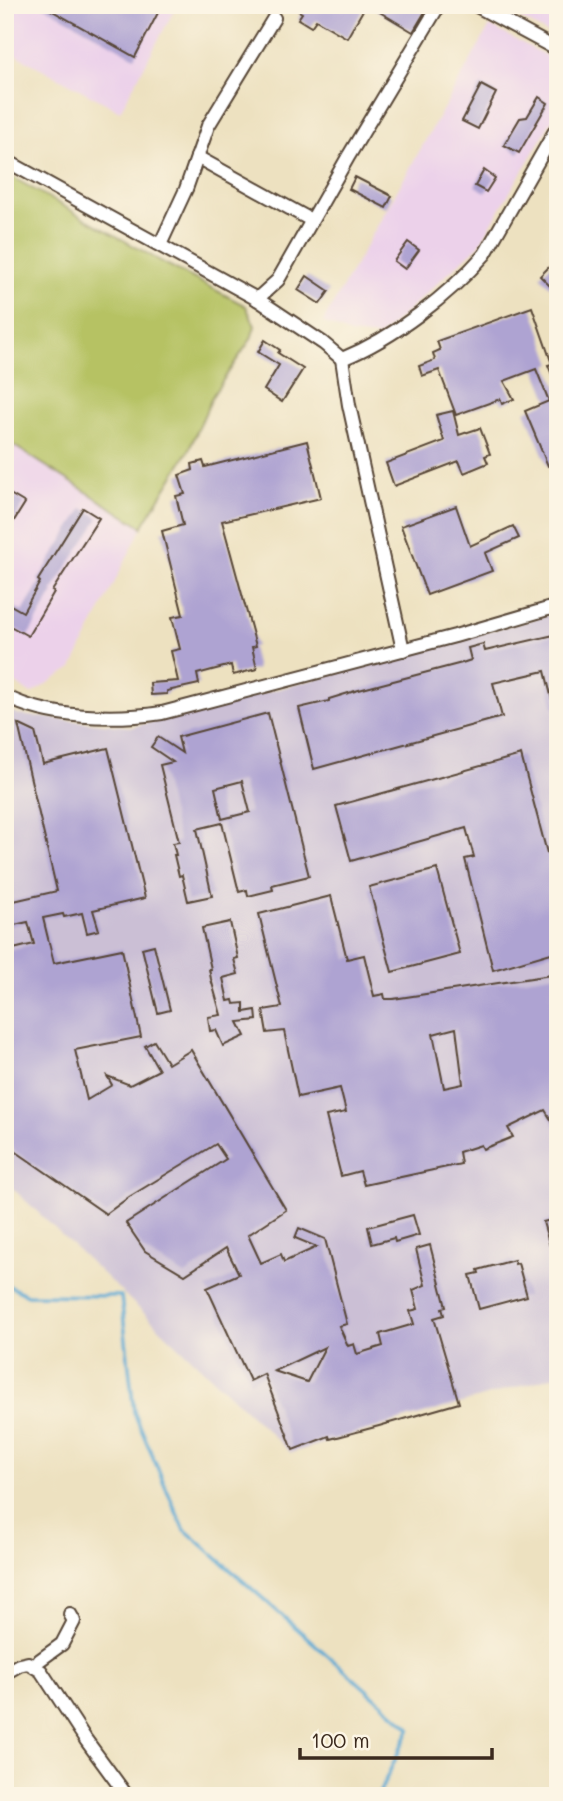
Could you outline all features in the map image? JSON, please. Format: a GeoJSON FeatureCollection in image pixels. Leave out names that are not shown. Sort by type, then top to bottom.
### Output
{"type":"FeatureCollection","features":[{"type":"Feature","properties":{"kind":"street"},"geometry":{"type":"LineString","coordinates":[[257,299],[278,280],[439,5]]}},
{"type":"Feature","properties":{"kind":"street"},"geometry":{"type":"LineString","coordinates":[[475,5],[558,50]]}},
{"type":"Feature","properties":{"kind":"street"},"geometry":{"type":"LineString","coordinates":[[160,245],[186,189],[208,126],[274,18]]}},
{"type":"Feature","properties":{"kind":"street"},"geometry":{"type":"LineString","coordinates":[[342,359],[370,348],[405,325],[473,267],[485,254],[558,126]]}},
{"type":"Feature","properties":{"kind":"street"},"geometry":{"type":"LineString","coordinates":[[197,157],[311,220]]}},
{"type":"Feature","properties":{"kind":"street"},"geometry":{"type":"LineString","coordinates":[[5,160],[257,299],[323,343],[342,359],[349,405],[403,650]]}},
{"type":"Feature","properties":{"kind":"street"},"geometry":{"type":"LineString","coordinates":[[5,696],[38,709],[66,713],[143,716],[403,650],[558,606]]}},
{"type":"Feature","properties":{"kind":"street"},"geometry":{"type":"LineString","coordinates":[[5,1673],[19,1665],[33,1665],[62,1644],[74,1621],[70,1614]]}},
{"type":"Feature","properties":{"kind":"street"},"geometry":{"type":"LineString","coordinates":[[33,1665],[47,1678],[72,1720],[127,1796]]}},
{"type":"Feature","properties":{"kind":"shaded area"},"geometry":{"type":"Polygon","coordinates":[[[5,5],[177,5],[120,111],[5,49],[5,5]]]}},
{"type":"Feature","properties":{"kind":"shaded area"},"geometry":{"type":"Polygon","coordinates":[[[496,5],[558,5],[558,39],[496,5]]]}},
{"type":"Feature","properties":{"kind":"shaded area"},"geometry":{"type":"Polygon","coordinates":[[[490,26],[558,62],[558,110],[479,245],[379,337],[350,334],[323,322],[490,26]]]}},
{"type":"Feature","properties":{"kind":"shaded area"},"geometry":{"type":"Polygon","coordinates":[[[5,173],[246,306],[255,326],[251,339],[213,395],[189,450],[142,527],[72,668],[31,694],[5,676],[5,173]]]}},
{"type":"Feature","properties":{"kind":"shaded area"},"geometry":{"type":"Polygon","coordinates":[[[558,612],[558,1375],[291,1453],[5,1181],[5,709],[20,715],[132,727],[558,612]]]}},
{"type":"Feature","properties":{"kind":"green space"},"geometry":{"type":"Polygon","coordinates":[[[5,173],[246,306],[255,326],[251,339],[213,395],[189,450],[142,527],[5,440],[5,173]]]}},
{"type":"Feature","properties":{"kind":"building"},"geometry":{"type":"Polygon","coordinates":[[[42,5],[162,5],[135,57],[42,5]]]}},
{"type":"Feature","properties":{"kind":"building"},"geometry":{"type":"Polygon","coordinates":[[[289,5],[366,5],[347,38],[316,20],[311,27],[298,19],[302,13],[289,5]]]}},
{"type":"Feature","properties":{"kind":"building"},"geometry":{"type":"Polygon","coordinates":[[[368,5],[429,5],[413,32],[368,5]]]}},
{"type":"Feature","properties":{"kind":"building"},"geometry":{"type":"Polygon","coordinates":[[[481,85],[496,93],[478,129],[462,121],[481,85]]]}},
{"type":"Feature","properties":{"kind":"building"},"geometry":{"type":"Polygon","coordinates":[[[539,97],[548,103],[519,153],[504,145],[520,118],[527,117],[539,97]]]}},
{"type":"Feature","properties":{"kind":"building"},"geometry":{"type":"Polygon","coordinates":[[[484,170],[495,178],[486,192],[475,186],[484,170]]]}},
{"type":"Feature","properties":{"kind":"building"},"geometry":{"type":"Polygon","coordinates":[[[355,177],[392,196],[386,208],[349,189],[355,177]]]}},
{"type":"Feature","properties":{"kind":"building"},"geometry":{"type":"Polygon","coordinates":[[[408,242],[419,250],[405,269],[394,261],[408,242]]]}},
{"type":"Feature","properties":{"kind":"building"},"geometry":{"type":"Polygon","coordinates":[[[558,258],[558,294],[540,276],[558,258]]]}},
{"type":"Feature","properties":{"kind":"building"},"geometry":{"type":"Polygon","coordinates":[[[307,276],[329,291],[320,304],[298,290],[307,276]]]}},
{"type":"Feature","properties":{"kind":"building"},"geometry":{"type":"Polygon","coordinates":[[[532,307],[552,364],[548,365],[558,389],[558,423],[554,423],[558,433],[558,462],[548,466],[525,411],[549,401],[536,369],[504,381],[514,399],[502,404],[500,399],[456,415],[439,370],[422,376],[419,366],[435,360],[433,353],[440,350],[437,341],[532,307]]]}},
{"type":"Feature","properties":{"kind":"building"},"geometry":{"type":"Polygon","coordinates":[[[265,340],[280,350],[278,353],[303,369],[282,402],[264,390],[279,365],[258,352],[265,340]]]}},
{"type":"Feature","properties":{"kind":"building"},"geometry":{"type":"Polygon","coordinates":[[[453,411],[459,435],[480,428],[490,454],[485,456],[488,463],[464,473],[459,461],[394,486],[386,463],[444,441],[436,415],[453,411]]]}},
{"type":"Feature","properties":{"kind":"building"},"geometry":{"type":"Polygon","coordinates":[[[307,441],[321,498],[222,521],[256,646],[252,647],[257,669],[233,675],[231,665],[197,674],[199,684],[167,691],[167,694],[151,695],[150,683],[178,681],[171,651],[180,649],[172,617],[183,615],[162,531],[183,525],[176,496],[185,494],[179,475],[193,470],[192,464],[203,461],[205,467],[307,441]]]}},
{"type":"Feature","properties":{"kind":"building"},"geometry":{"type":"Polygon","coordinates":[[[5,491],[25,503],[5,535],[5,491]]]}},
{"type":"Feature","properties":{"kind":"building"},"geometry":{"type":"Polygon","coordinates":[[[456,506],[470,546],[513,526],[519,538],[485,553],[492,571],[427,595],[401,526],[456,506]]]}},
{"type":"Feature","properties":{"kind":"building"},"geometry":{"type":"Polygon","coordinates":[[[83,508],[99,518],[52,591],[54,592],[28,636],[5,623],[5,602],[23,612],[40,582],[38,580],[83,508]]]}},
{"type":"Feature","properties":{"kind":"building"},"geometry":{"type":"Polygon","coordinates":[[[558,634],[558,708],[554,708],[545,671],[493,683],[502,717],[314,769],[299,708],[471,660],[468,648],[483,644],[485,651],[558,634]]]}},
{"type":"Feature","properties":{"kind":"building"},"geometry":{"type":"Polygon","coordinates":[[[268,713],[309,876],[272,885],[273,890],[248,896],[247,890],[239,892],[222,823],[197,829],[212,896],[188,901],[174,855],[173,843],[179,842],[160,765],[173,762],[151,747],[158,737],[182,753],[178,737],[268,713]],[[242,781],[215,788],[222,819],[250,812],[242,781]]]}},
{"type":"Feature","properties":{"kind":"building"},"geometry":{"type":"Polygon","coordinates":[[[18,724],[35,732],[43,764],[108,748],[145,898],[93,910],[99,930],[87,933],[82,913],[43,918],[54,963],[122,949],[141,1037],[75,1050],[87,1100],[112,1085],[107,1076],[130,1085],[159,1070],[145,1046],[154,1041],[168,1064],[191,1050],[286,1210],[248,1235],[261,1263],[281,1254],[284,1262],[317,1247],[295,1238],[299,1228],[325,1239],[347,1324],[339,1326],[348,1346],[354,1344],[357,1354],[383,1346],[380,1334],[414,1324],[410,1311],[418,1309],[413,1290],[425,1285],[416,1249],[430,1245],[446,1307],[442,1308],[444,1315],[434,1318],[459,1403],[330,1439],[329,1436],[293,1450],[264,1374],[250,1381],[207,1288],[239,1274],[226,1248],[185,1275],[145,1251],[126,1223],[226,1159],[216,1144],[106,1214],[5,1144],[5,1134],[9,1132],[5,1117],[5,951],[34,944],[28,922],[5,927],[5,903],[57,891],[18,724]],[[325,1347],[274,1371],[307,1382],[325,1347]]]}},
{"type":"Feature","properties":{"kind":"building"},"geometry":{"type":"Polygon","coordinates":[[[521,755],[547,853],[558,850],[558,951],[493,970],[465,859],[474,857],[466,828],[351,861],[336,806],[521,755]]]}},
{"type":"Feature","properties":{"kind":"building"},"geometry":{"type":"Polygon","coordinates":[[[437,869],[460,954],[392,972],[369,887],[437,869]]]}},
{"type":"Feature","properties":{"kind":"building"},"geometry":{"type":"Polygon","coordinates":[[[331,896],[347,959],[364,955],[374,996],[384,994],[385,999],[558,974],[558,1131],[545,1110],[508,1128],[513,1137],[483,1149],[481,1145],[459,1152],[461,1164],[364,1185],[360,1171],[341,1176],[326,1116],[346,1112],[340,1088],[298,1097],[284,1031],[267,1033],[263,1010],[282,1007],[259,914],[331,896]],[[456,1028],[433,1034],[444,1088],[463,1084],[456,1028]]]}},
{"type":"Feature","properties":{"kind":"building"},"geometry":{"type":"Polygon","coordinates":[[[230,922],[238,958],[234,959],[238,974],[223,978],[228,1001],[233,1000],[234,1004],[244,1003],[244,1012],[256,1010],[257,1020],[238,1022],[245,1036],[223,1046],[216,1030],[210,1031],[208,1017],[221,1015],[202,928],[230,922]]]}},
{"type":"Feature","properties":{"kind":"building"},"geometry":{"type":"Polygon","coordinates":[[[154,945],[170,1010],[158,1013],[142,948],[154,945]]]}},
{"type":"Feature","properties":{"kind":"building"},"geometry":{"type":"Polygon","coordinates":[[[413,1215],[419,1235],[395,1242],[394,1238],[372,1244],[368,1227],[413,1215]]]}},
{"type":"Feature","properties":{"kind":"building"},"geometry":{"type":"Polygon","coordinates":[[[558,1218],[558,1263],[555,1264],[543,1222],[558,1218]]]}},
{"type":"Feature","properties":{"kind":"building"},"geometry":{"type":"Polygon","coordinates":[[[514,1260],[515,1264],[518,1263],[527,1296],[479,1309],[470,1275],[479,1273],[478,1270],[514,1260]]]}},
{"type":"Feature","properties":{"kind":"waterway"},"geometry":{"type":"LineString","coordinates":[[5,1284],[27,1295],[121,1296],[134,1412],[183,1528],[410,1728],[378,1796]]}}]}
